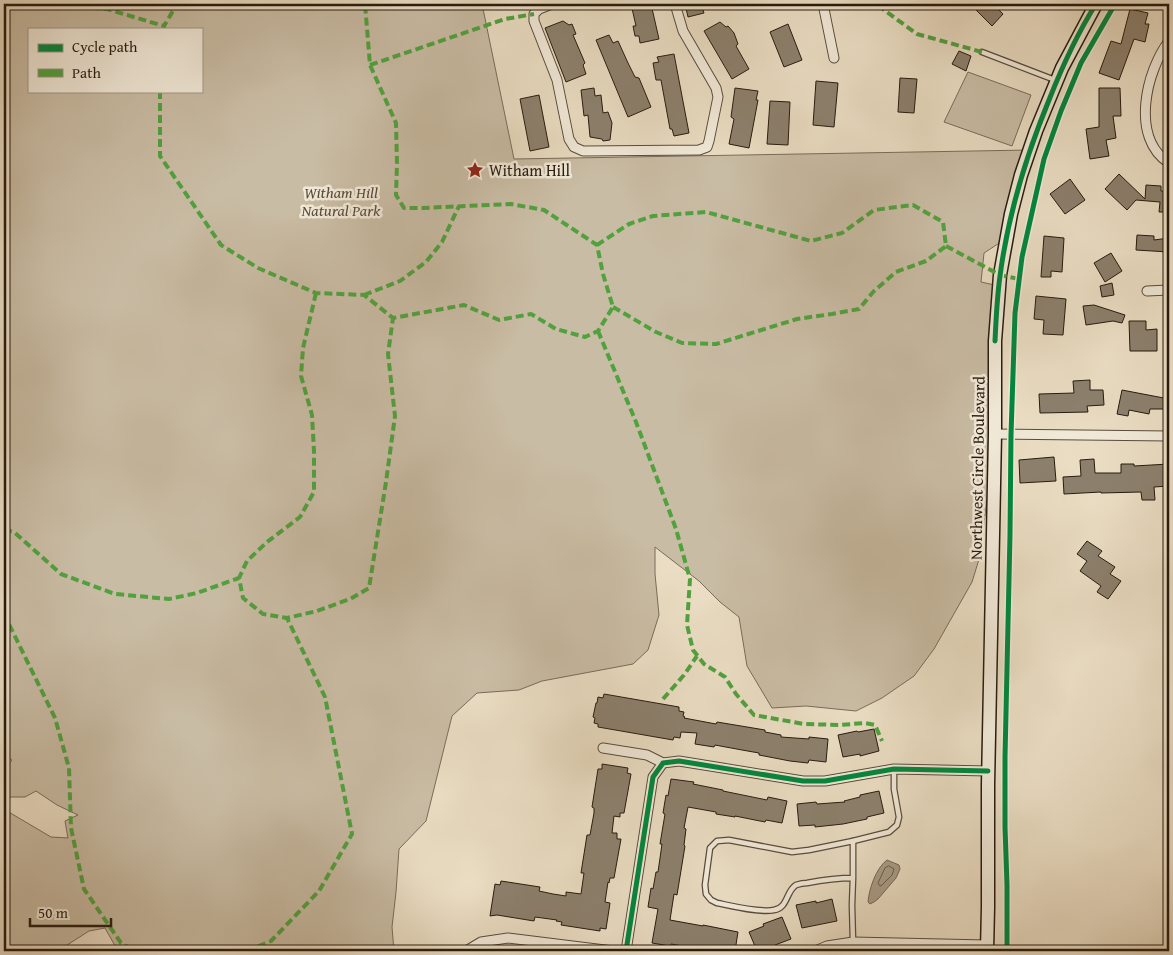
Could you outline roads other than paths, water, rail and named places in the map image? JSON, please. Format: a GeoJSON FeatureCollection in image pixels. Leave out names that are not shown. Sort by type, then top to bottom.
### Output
{"type":"FeatureCollection","features":[{"type":"Feature","properties":{"kind":"main road","name":"Northwest Circle Boulevard"},"geometry":{"type":"LineString","coordinates":[[986,948],[994,341],[1000,274],[1011,214],[1021,175],[1036,131],[1062,68],[1096,4]]}},
{"type":"Feature","properties":{"kind":"street"},"geometry":{"type":"LineString","coordinates":[[552,4],[539,9],[534,14],[534,21],[557,80],[568,139],[574,147],[583,151],[699,150],[707,148],[710,141],[718,98],[716,88],[683,31],[675,4]]}},
{"type":"Feature","properties":{"kind":"street"},"geometry":{"type":"LineString","coordinates":[[823,4],[834,58]]}},
{"type":"Feature","properties":{"kind":"street"},"geometry":{"type":"LineString","coordinates":[[1169,41],[1160,54],[1153,70],[1146,100],[1146,115],[1151,141],[1158,153],[1169,162]]}},
{"type":"Feature","properties":{"kind":"street"},"geometry":{"type":"LineString","coordinates":[[1147,291],[1169,290]]}},
{"type":"Feature","properties":{"kind":"street"},"geometry":{"type":"LineString","coordinates":[[994,434],[1169,436]]}},
{"type":"Feature","properties":{"kind":"street"},"geometry":{"type":"LineString","coordinates":[[603,748],[647,755],[663,764],[680,761],[803,781],[825,781],[894,769],[988,771]]}},
{"type":"Feature","properties":{"kind":"street"},"geometry":{"type":"LineString","coordinates":[[626,951],[653,777],[663,764]]}},
{"type":"Feature","properties":{"kind":"street"},"geometry":{"type":"LineString","coordinates":[[466,951],[481,942],[508,938],[613,951]]}},
{"type":"Feature","properties":{"kind":"street"},"geometry":{"type":"LineString","coordinates":[[815,951],[826,946],[853,942],[986,948]]}},
{"type":"Feature","properties":{"kind":"lane"},"geometry":{"type":"LineString","coordinates":[[982,52],[1057,81]]}},
{"type":"Feature","properties":{"kind":"lane"},"geometry":{"type":"LineString","coordinates":[[854,878],[830,879],[797,885],[792,889],[782,907],[776,910],[760,910],[717,903],[706,894],[705,885],[710,848],[717,841],[729,840],[792,852],[853,841],[889,832],[897,825],[899,817],[894,789],[894,769]]}},
{"type":"Feature","properties":{"kind":"lane"},"geometry":{"type":"LineString","coordinates":[[853,841],[853,942]]}},
{"type":"Feature","properties":{"kind":"water"},"geometry":{"type":"Polygon","coordinates":[[[887,860],[899,865],[900,869],[896,878],[878,899],[870,904],[868,902],[874,879],[887,860]]]}},
{"type":"Feature","properties":{"kind":"place","name":"Witham Hill"},"geometry":{"type":"Point","coordinates":[475,170]}},
{"type":"Feature","properties":{"kind":"park label","name":"Witham Hill Natural Park"},"geometry":{"type":"Point","coordinates":[341,201]}}]}
